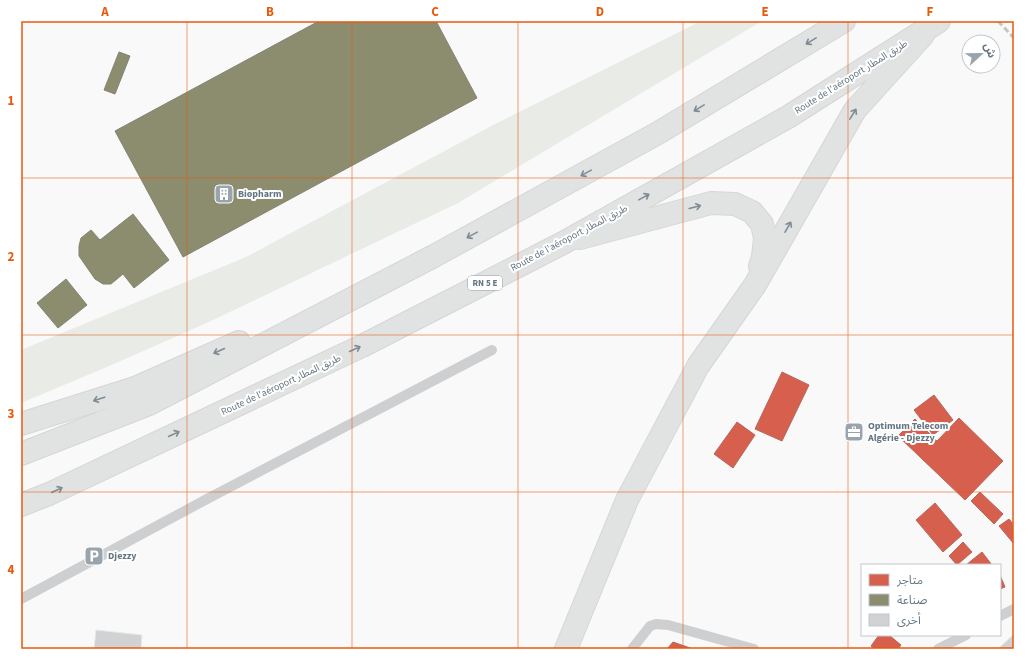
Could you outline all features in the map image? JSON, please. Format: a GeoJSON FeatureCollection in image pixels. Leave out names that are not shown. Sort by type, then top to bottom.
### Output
{"type":"FeatureCollection","features":[{"type":"Feature","properties":{"kind":"main road"},"geometry":{"type":"LineString","coordinates":[[21,454],[149,404],[434,256],[658,133],[844,21]]}},
{"type":"Feature","properties":{"kind":"main road"},"geometry":{"type":"LineString","coordinates":[[566,649],[627,500],[698,366],[755,285],[855,110],[935,24]]}},
{"type":"Feature","properties":{"kind":"main road","name":"Route de l'aéroport طريق المطار"},"geometry":{"type":"LineString","coordinates":[[21,505],[49,494],[362,346],[563,242],[788,117],[935,24]]}},
{"type":"Feature","properties":{"kind":"main road"},"geometry":{"type":"LineString","coordinates":[[563,242],[710,203],[735,204],[752,212],[762,224],[765,238],[763,257],[755,285]]}},
{"type":"Feature","properties":{"kind":"main road"},"geometry":{"type":"LineString","coordinates":[[21,424],[135,388],[434,256]]}},
{"type":"Feature","properties":{"kind":"lane"},"geometry":{"type":"LineString","coordinates":[[21,600],[207,499],[492,350]]}},
{"type":"Feature","properties":{"kind":"lane"},"geometry":{"type":"LineString","coordinates":[[1001,616],[1014,609]]}},
{"type":"Feature","properties":{"kind":"lane"},"geometry":{"type":"LineString","coordinates":[[632,649],[650,626],[656,624],[668,625],[754,649]]}},
{"type":"Feature","properties":{"kind":"lane"},"geometry":{"type":"LineString","coordinates":[[938,649],[964,636]]}},
{"type":"Feature","properties":{"kind":"shaded area"},"geometry":{"type":"Polygon","coordinates":[[[701,21],[762,21],[458,203],[211,321],[21,403],[21,350],[246,257],[497,123],[701,21]]]}},
{"type":"Feature","properties":{"kind":"building: متاجر"},"geometry":{"type":"Polygon","coordinates":[[[782,372],[809,385],[782,441],[755,429],[782,372]]]}},
{"type":"Feature","properties":{"kind":"building: متاجر"},"geometry":{"type":"Polygon","coordinates":[[[934,395],[953,420],[933,435],[914,410],[934,395]]]}},
{"type":"Feature","properties":{"kind":"building: متاجر"},"geometry":{"type":"Polygon","coordinates":[[[959,418],[1003,461],[965,500],[898,436],[915,419],[937,441],[959,418]]]}},
{"type":"Feature","properties":{"kind":"building: متاجر"},"geometry":{"type":"Polygon","coordinates":[[[737,422],[755,435],[733,468],[714,454],[737,422]]]}},
{"type":"Feature","properties":{"kind":"building: متاجر"},"geometry":{"type":"Polygon","coordinates":[[[980,492],[1003,514],[994,524],[971,501],[980,492]]]}},
{"type":"Feature","properties":{"kind":"building: متاجر"},"geometry":{"type":"Polygon","coordinates":[[[935,503],[962,535],[943,552],[916,520],[935,503]]]}},
{"type":"Feature","properties":{"kind":"building: متاجر"},"geometry":{"type":"Polygon","coordinates":[[[1009,519],[1014,525],[1014,544],[999,526],[1009,519]]]}},
{"type":"Feature","properties":{"kind":"building: متاجر"},"geometry":{"type":"Polygon","coordinates":[[[963,542],[972,552],[958,564],[956,564],[949,556],[963,542]]]}},
{"type":"Feature","properties":{"kind":"building: متاجر"},"geometry":{"type":"Polygon","coordinates":[[[982,552],[991,564],[967,564],[982,552]]]}},
{"type":"Feature","properties":{"kind":"building: متاجر"},"geometry":{"type":"Polygon","coordinates":[[[1001,577],[1005,587],[1001,589],[1001,577]]]}},
{"type":"Feature","properties":{"kind":"building: متاجر"},"geometry":{"type":"Polygon","coordinates":[[[878,636],[890,636],[901,645],[898,649],[875,649],[871,646],[878,636]]]}},
{"type":"Feature","properties":{"kind":"building: متاجر"},"geometry":{"type":"Polygon","coordinates":[[[673,642],[693,649],[667,649],[673,642]]]}},
{"type":"Feature","properties":{"kind":"building: صناعة","name":"Biopharm"},"geometry":{"type":"Polygon","coordinates":[[[319,21],[436,21],[477,98],[183,257],[115,131],[319,21]]]}},
{"type":"Feature","properties":{"kind":"building: صناعة"},"geometry":{"type":"Polygon","coordinates":[[[119,52],[130,56],[115,94],[104,90],[119,52]]]}},
{"type":"Feature","properties":{"kind":"building: صناعة"},"geometry":{"type":"Polygon","coordinates":[[[133,214],[169,260],[134,288],[123,274],[111,284],[103,284],[95,279],[79,256],[81,238],[91,230],[100,240],[133,214]]]}},
{"type":"Feature","properties":{"kind":"building: صناعة"},"geometry":{"type":"Polygon","coordinates":[[[66,279],[87,305],[58,328],[37,303],[66,279]]]}},
{"type":"Feature","properties":{"kind":"building: أخرى"},"geometry":{"type":"Polygon","coordinates":[[[96,630],[142,635],[141,649],[94,649],[96,630]]]}},
{"type":"Feature","properties":{"kind":"building: أخرى"},"geometry":{"type":"Polygon","coordinates":[[[1014,634],[1014,649],[999,648],[1014,634]]]}},
{"type":"Feature","properties":{"kind":"railway"},"geometry":{"type":"LineString","coordinates":[[998,21],[1014,38]]}},
{"type":"Feature","properties":{"kind":"place","name":"Biopharm"},"geometry":{"type":"Point","coordinates":[224,194]}},
{"type":"Feature","properties":{"kind":"place","name":"Optimum Telecom Algérie - Djezzy"},"geometry":{"type":"Point","coordinates":[854,432]}},
{"type":"Feature","properties":{"kind":"place","name":"Djezzy"},"geometry":{"type":"Point","coordinates":[94,556]}}]}
